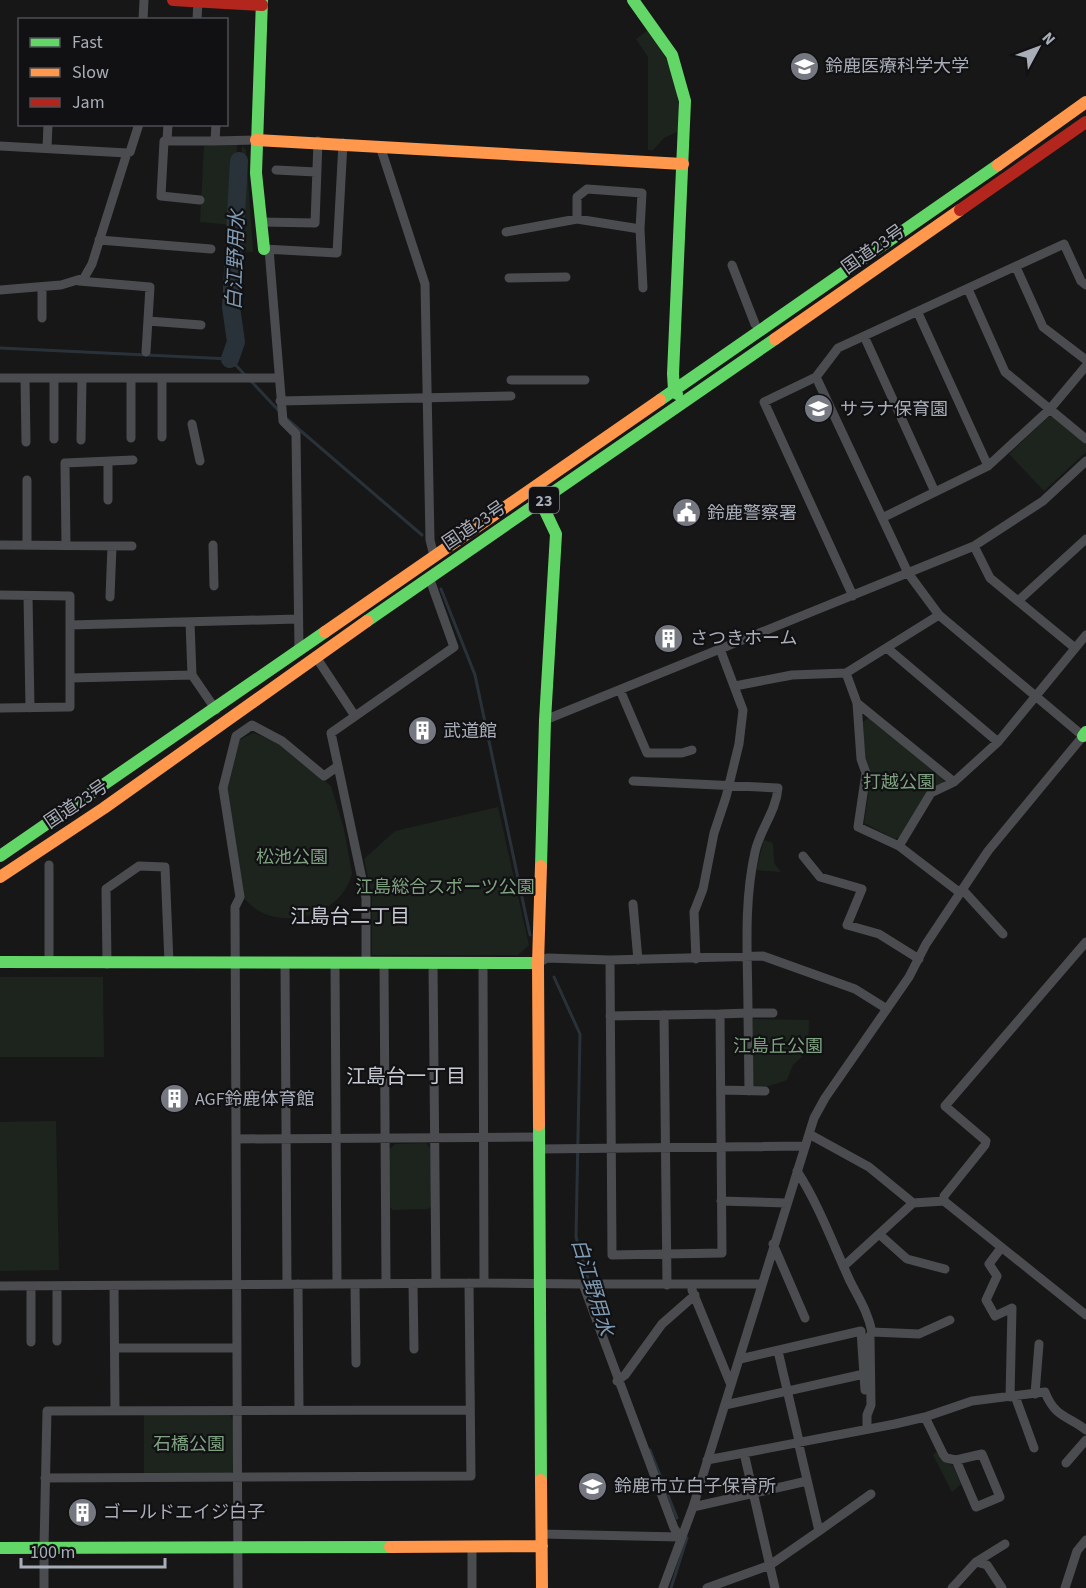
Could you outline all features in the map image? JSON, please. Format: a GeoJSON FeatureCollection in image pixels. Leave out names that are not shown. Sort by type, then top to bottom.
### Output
{"type":"FeatureCollection","features":[{"type":"Feature","properties":{"kind":"main road"},"geometry":{"type":"LineString","coordinates":[[173,0],[262,2],[256,173],[267,249]]}},
{"type":"Feature","properties":{"kind":"main road"},"geometry":{"type":"LineString","coordinates":[[633,0],[668,49],[681,80],[685,101],[674,390],[684,402]]}},
{"type":"Feature","properties":{"kind":"main road","name":"国道23号"},"geometry":{"type":"LineString","coordinates":[[0,856],[216,710],[300,649],[916,224],[1086,102]]}},
{"type":"Feature","properties":{"kind":"main road"},"geometry":{"type":"LineString","coordinates":[[1068,114],[1084,127]]}},
{"type":"Feature","properties":{"kind":"main road","name":"国道23号"},"geometry":{"type":"LineString","coordinates":[[0,877],[104,808],[429,577],[1084,127]]}},
{"type":"Feature","properties":{"kind":"main road"},"geometry":{"type":"LineString","coordinates":[[256,140],[318,141],[683,164]]}},
{"type":"Feature","properties":{"kind":"main road"},"geometry":{"type":"LineString","coordinates":[[533,488],[542,501],[556,534],[545,720],[538,963],[542,1588]]}},
{"type":"Feature","properties":{"kind":"main road"},"geometry":{"type":"LineString","coordinates":[[0,962],[107,964],[538,963]]}},
{"type":"Feature","properties":{"kind":"main road"},"geometry":{"type":"LineString","coordinates":[[0,1548],[44,1553],[238,1546],[472,1546],[542,1540]]}},
{"type":"Feature","properties":{"kind":"street"},"geometry":{"type":"LineString","coordinates":[[143,18],[144,0]]}},
{"type":"Feature","properties":{"kind":"street"},"geometry":{"type":"LineString","coordinates":[[197,18],[198,1]]}},
{"type":"Feature","properties":{"kind":"street"},"geometry":{"type":"LineString","coordinates":[[47,148],[48,126]]}},
{"type":"Feature","properties":{"kind":"street"},"geometry":{"type":"LineString","coordinates":[[80,281],[88,272],[127,153],[130,152],[138,126]]}},
{"type":"Feature","properties":{"kind":"street"},"geometry":{"type":"LineString","coordinates":[[167,126],[162,140],[160,196],[200,200]]}},
{"type":"Feature","properties":{"kind":"street"},"geometry":{"type":"LineString","coordinates":[[215,141],[216,126]]}},
{"type":"Feature","properties":{"kind":"street"},"geometry":{"type":"LineString","coordinates":[[162,140],[256,140]]}},
{"type":"Feature","properties":{"kind":"street"},"geometry":{"type":"LineString","coordinates":[[262,222],[315,223],[318,141]]}},
{"type":"Feature","properties":{"kind":"street"},"geometry":{"type":"LineString","coordinates":[[300,649],[297,619],[296,434],[283,421],[267,249],[337,253],[343,143]]}},
{"type":"Feature","properties":{"kind":"street"},"geometry":{"type":"LineString","coordinates":[[0,146],[127,153]]}},
{"type":"Feature","properties":{"kind":"street"},"geometry":{"type":"LineString","coordinates":[[380,146],[425,284],[430,540],[434,556]]}},
{"type":"Feature","properties":{"kind":"street"},"geometry":{"type":"LineString","coordinates":[[276,170],[316,172]]}},
{"type":"Feature","properties":{"kind":"street"},"geometry":{"type":"LineString","coordinates":[[577,219],[577,197],[587,189],[642,193],[640,229],[644,288]]}},
{"type":"Feature","properties":{"kind":"street"},"geometry":{"type":"LineString","coordinates":[[506,232],[577,219],[640,229]]}},
{"type":"Feature","properties":{"kind":"street"},"geometry":{"type":"LineString","coordinates":[[99,240],[211,249]]}},
{"type":"Feature","properties":{"kind":"street"},"geometry":{"type":"LineString","coordinates":[[852,596],[764,402],[816,377],[838,348],[1064,244],[1084,282]]}},
{"type":"Feature","properties":{"kind":"street"},"geometry":{"type":"LineString","coordinates":[[732,265],[755,324]]}},
{"type":"Feature","properties":{"kind":"street"},"geometry":{"type":"LineString","coordinates":[[1016,267],[1042,327],[1086,360]]}},
{"type":"Feature","properties":{"kind":"street"},"geometry":{"type":"LineString","coordinates":[[509,278],[566,277]]}},
{"type":"Feature","properties":{"kind":"street"},"geometry":{"type":"LineString","coordinates":[[0,290],[80,281],[150,287],[147,352]]}},
{"type":"Feature","properties":{"kind":"street"},"geometry":{"type":"LineString","coordinates":[[42,286],[42,318]]}},
{"type":"Feature","properties":{"kind":"street"},"geometry":{"type":"LineString","coordinates":[[968,290],[1005,372],[1086,439]]}},
{"type":"Feature","properties":{"kind":"street"},"geometry":{"type":"LineString","coordinates":[[918,313],[988,466]]}},
{"type":"Feature","properties":{"kind":"street"},"geometry":{"type":"LineString","coordinates":[[148,321],[201,325]]}},
{"type":"Feature","properties":{"kind":"street"},"geometry":{"type":"LineString","coordinates":[[864,336],[935,492]]}},
{"type":"Feature","properties":{"kind":"street"},"geometry":{"type":"LineString","coordinates":[[882,518],[988,466],[1050,409],[1086,366]]}},
{"type":"Feature","properties":{"kind":"street"},"geometry":{"type":"LineString","coordinates":[[663,1588],[693,1507],[804,1146],[825,1098],[887,1009],[988,851],[1084,734],[939,615],[908,573],[816,377]]}},
{"type":"Feature","properties":{"kind":"street"},"geometry":{"type":"LineString","coordinates":[[0,378],[278,378]]}},
{"type":"Feature","properties":{"kind":"street"},"geometry":{"type":"LineString","coordinates":[[25,378],[26,442]]}},
{"type":"Feature","properties":{"kind":"street"},"geometry":{"type":"LineString","coordinates":[[162,378],[162,437]]}},
{"type":"Feature","properties":{"kind":"street"},"geometry":{"type":"LineString","coordinates":[[54,379],[54,439]]}},
{"type":"Feature","properties":{"kind":"street"},"geometry":{"type":"LineString","coordinates":[[81,440],[82,379]]}},
{"type":"Feature","properties":{"kind":"street"},"geometry":{"type":"LineString","coordinates":[[130,438],[131,379]]}},
{"type":"Feature","properties":{"kind":"street"},"geometry":{"type":"LineString","coordinates":[[511,380],[585,380]]}},
{"type":"Feature","properties":{"kind":"street"},"geometry":{"type":"LineString","coordinates":[[281,404],[511,396]]}},
{"type":"Feature","properties":{"kind":"street"},"geometry":{"type":"LineString","coordinates":[[192,424],[200,460]]}},
{"type":"Feature","properties":{"kind":"street"},"geometry":{"type":"LineString","coordinates":[[66,545],[65,463],[133,460]]}},
{"type":"Feature","properties":{"kind":"street"},"geometry":{"type":"LineString","coordinates":[[545,720],[974,546],[1044,501],[1086,461]]}},
{"type":"Feature","properties":{"kind":"street"},"geometry":{"type":"LineString","coordinates":[[108,462],[108,500]]}},
{"type":"Feature","properties":{"kind":"street"},"geometry":{"type":"LineString","coordinates":[[27,480],[27,545]]}},
{"type":"Feature","properties":{"kind":"street"},"geometry":{"type":"LineString","coordinates":[[1018,601],[1086,539]]}},
{"type":"Feature","properties":{"kind":"street"},"geometry":{"type":"LineString","coordinates":[[0,545],[132,546]]}},
{"type":"Feature","properties":{"kind":"street"},"geometry":{"type":"LineString","coordinates":[[213,545],[214,586]]}},
{"type":"Feature","properties":{"kind":"street"},"geometry":{"type":"LineString","coordinates":[[110,597],[112,546]]}},
{"type":"Feature","properties":{"kind":"street"},"geometry":{"type":"LineString","coordinates":[[974,546],[990,578],[1075,648]]}},
{"type":"Feature","properties":{"kind":"street"},"geometry":{"type":"LineString","coordinates":[[366,963],[366,898],[331,733],[454,648],[429,577]]}},
{"type":"Feature","properties":{"kind":"street"},"geometry":{"type":"LineString","coordinates":[[0,596],[70,596],[71,678],[70,707],[0,708]]}},
{"type":"Feature","properties":{"kind":"street"},"geometry":{"type":"LineString","coordinates":[[28,596],[30,708]]}},
{"type":"Feature","properties":{"kind":"street"},"geometry":{"type":"LineString","coordinates":[[735,686],[792,675],[846,673],[939,615]]}},
{"type":"Feature","properties":{"kind":"street"},"geometry":{"type":"LineString","coordinates":[[70,625],[297,619]]}},
{"type":"Feature","properties":{"kind":"street"},"geometry":{"type":"LineString","coordinates":[[190,622],[192,675],[216,710]]}},
{"type":"Feature","properties":{"kind":"street"},"geometry":{"type":"LineString","coordinates":[[898,846],[931,793],[954,782],[998,742],[1086,635]]}},
{"type":"Feature","properties":{"kind":"street"},"geometry":{"type":"LineString","coordinates":[[887,648],[998,742]]}},
{"type":"Feature","properties":{"kind":"street"},"geometry":{"type":"LineString","coordinates":[[696,959],[694,912],[703,889],[714,833],[739,744],[743,710],[720,649]]}},
{"type":"Feature","properties":{"kind":"street"},"geometry":{"type":"LineString","coordinates":[[316,657],[355,716]]}},
{"type":"Feature","properties":{"kind":"street"},"geometry":{"type":"LineString","coordinates":[[846,673],[857,704],[861,759],[866,773],[858,827],[898,846],[961,890],[1003,934]]}},
{"type":"Feature","properties":{"kind":"street"},"geometry":{"type":"LineString","coordinates":[[71,678],[192,675]]}},
{"type":"Feature","properties":{"kind":"street"},"geometry":{"type":"LineString","coordinates":[[620,690],[647,753],[682,753],[692,750]]}},
{"type":"Feature","properties":{"kind":"street"},"geometry":{"type":"LineString","coordinates":[[857,704],[954,782]]}},
{"type":"Feature","properties":{"kind":"street"},"geometry":{"type":"LineString","coordinates":[[238,1588],[235,907],[240,897],[223,788],[237,736],[252,725],[282,741],[324,776],[338,766]]}},
{"type":"Feature","properties":{"kind":"street"},"geometry":{"type":"LineString","coordinates":[[633,782],[778,788],[777,804],[755,851],[746,945],[749,1090]]}},
{"type":"Feature","properties":{"kind":"street"},"geometry":{"type":"LineString","coordinates":[[803,856],[820,877],[862,890],[847,925],[879,934],[919,959]]}},
{"type":"Feature","properties":{"kind":"street"},"geometry":{"type":"LineString","coordinates":[[49,962],[50,865]]}},
{"type":"Feature","properties":{"kind":"street"},"geometry":{"type":"LineString","coordinates":[[107,964],[106,889],[139,866],[165,867],[169,963]]}},
{"type":"Feature","properties":{"kind":"street"},"geometry":{"type":"LineString","coordinates":[[633,904],[638,960]]}},
{"type":"Feature","properties":{"kind":"street"},"geometry":{"type":"LineString","coordinates":[[944,1201],[944,1196],[986,1141],[945,1106],[1086,942]]}},
{"type":"Feature","properties":{"kind":"street"},"geometry":{"type":"LineString","coordinates":[[538,963],[547,958],[638,960],[763,956],[816,973],[855,989],[887,1009]]}},
{"type":"Feature","properties":{"kind":"street"},"geometry":{"type":"LineString","coordinates":[[610,960],[612,1255],[722,1253],[720,1014]]}},
{"type":"Feature","properties":{"kind":"street"},"geometry":{"type":"LineString","coordinates":[[384,963],[386,1283]]}},
{"type":"Feature","properties":{"kind":"street"},"geometry":{"type":"LineString","coordinates":[[433,963],[436,1283]]}},
{"type":"Feature","properties":{"kind":"street"},"geometry":{"type":"LineString","coordinates":[[483,963],[484,1282]]}},
{"type":"Feature","properties":{"kind":"street"},"geometry":{"type":"LineString","coordinates":[[285,964],[286,1284]]}},
{"type":"Feature","properties":{"kind":"street"},"geometry":{"type":"LineString","coordinates":[[335,964],[337,1283]]}},
{"type":"Feature","properties":{"kind":"street"},"geometry":{"type":"LineString","coordinates":[[610,1016],[773,1013]]}},
{"type":"Feature","properties":{"kind":"street"},"geometry":{"type":"LineString","coordinates":[[664,1015],[667,1285]]}},
{"type":"Feature","properties":{"kind":"street"},"geometry":{"type":"LineString","coordinates":[[721,1090],[765,1091]]}},
{"type":"Feature","properties":{"kind":"street"},"geometry":{"type":"LineString","coordinates":[[809,1134],[868,1167],[913,1203]]}},
{"type":"Feature","properties":{"kind":"street"},"geometry":{"type":"LineString","coordinates":[[236,1139],[484,1137],[571,1149],[804,1146]]}},
{"type":"Feature","properties":{"kind":"street"},"geometry":{"type":"LineString","coordinates":[[797,1171],[810,1191],[868,1313],[872,1332],[870,1336],[871,1406],[867,1415]]}},
{"type":"Feature","properties":{"kind":"street"},"geometry":{"type":"LineString","coordinates":[[721,1201],[786,1203]]}},
{"type":"Feature","properties":{"kind":"street"},"geometry":{"type":"LineString","coordinates":[[844,1266],[913,1203],[944,1201],[1086,1315]]}},
{"type":"Feature","properties":{"kind":"street"},"geometry":{"type":"LineString","coordinates":[[879,1234],[907,1259],[945,1269]]}},
{"type":"Feature","properties":{"kind":"street"},"geometry":{"type":"LineString","coordinates":[[773,1244],[805,1318]]}},
{"type":"Feature","properties":{"kind":"street"},"geometry":{"type":"LineString","coordinates":[[1001,1248],[989,1264],[997,1276],[986,1300],[994,1316],[1012,1308],[1013,1397],[1034,1448]]}},
{"type":"Feature","properties":{"kind":"street"},"geometry":{"type":"LineString","coordinates":[[0,1286],[484,1282],[761,1284]]}},
{"type":"Feature","properties":{"kind":"street"},"geometry":{"type":"LineString","coordinates":[[45,1478],[471,1476],[469,1283]]}},
{"type":"Feature","properties":{"kind":"street"},"geometry":{"type":"LineString","coordinates":[[298,1284],[299,1410]]}},
{"type":"Feature","properties":{"kind":"street"},"geometry":{"type":"LineString","coordinates":[[355,1284],[356,1363]]}},
{"type":"Feature","properties":{"kind":"street"},"geometry":{"type":"LineString","coordinates":[[413,1284],[414,1349]]}},
{"type":"Feature","properties":{"kind":"street"},"geometry":{"type":"LineString","coordinates":[[588,1284],[674,1528],[680,1537]]}},
{"type":"Feature","properties":{"kind":"street"},"geometry":{"type":"LineString","coordinates":[[690,1285],[731,1385]]}},
{"type":"Feature","properties":{"kind":"street"},"geometry":{"type":"LineString","coordinates":[[31,1286],[31,1342]]}},
{"type":"Feature","properties":{"kind":"street"},"geometry":{"type":"LineString","coordinates":[[57,1286],[57,1341]]}},
{"type":"Feature","properties":{"kind":"street"},"geometry":{"type":"LineString","coordinates":[[114,1286],[115,1410]]}},
{"type":"Feature","properties":{"kind":"street"},"geometry":{"type":"LineString","coordinates":[[621,1379],[662,1324],[694,1295]]}},
{"type":"Feature","properties":{"kind":"street"},"geometry":{"type":"LineString","coordinates":[[872,1332],[919,1334],[936,1329],[950,1320]]}},
{"type":"Feature","properties":{"kind":"street"},"geometry":{"type":"LineString","coordinates":[[740,1359],[861,1331],[867,1427]]}},
{"type":"Feature","properties":{"kind":"street"},"geometry":{"type":"LineString","coordinates":[[1035,1394],[1039,1344]]}},
{"type":"Feature","properties":{"kind":"street"},"geometry":{"type":"LineString","coordinates":[[115,1348],[237,1348]]}},
{"type":"Feature","properties":{"kind":"street"},"geometry":{"type":"LineString","coordinates":[[778,1351],[819,1531]]}},
{"type":"Feature","properties":{"kind":"street"},"geometry":{"type":"LineString","coordinates":[[725,1405],[864,1374]]}},
{"type":"Feature","properties":{"kind":"street"},"geometry":{"type":"LineString","coordinates":[[707,1460],[925,1417],[972,1401],[1045,1392],[1052,1406],[1063,1418],[1086,1430]]}},
{"type":"Feature","properties":{"kind":"street"},"geometry":{"type":"LineString","coordinates":[[44,1588],[46,1411],[469,1410]]}},
{"type":"Feature","properties":{"kind":"street"},"geometry":{"type":"LineString","coordinates":[[925,1417],[946,1458],[956,1460],[982,1454],[1000,1497],[976,1507],[956,1460]]}},
{"type":"Feature","properties":{"kind":"street"},"geometry":{"type":"LineString","coordinates":[[1066,1463],[1086,1440]]}},
{"type":"Feature","properties":{"kind":"street"},"geometry":{"type":"LineString","coordinates":[[744,1453],[776,1588]]}},
{"type":"Feature","properties":{"kind":"street"},"geometry":{"type":"LineString","coordinates":[[693,1507],[807,1481]]}},
{"type":"Feature","properties":{"kind":"street"},"geometry":{"type":"LineString","coordinates":[[707,1588],[770,1565],[871,1494]]}},
{"type":"Feature","properties":{"kind":"street"},"geometry":{"type":"LineString","coordinates":[[542,1540],[680,1537]]}},
{"type":"Feature","properties":{"kind":"street"},"geometry":{"type":"LineString","coordinates":[[1065,1588],[1077,1551],[1086,1540]]}},
{"type":"Feature","properties":{"kind":"street"},"geometry":{"type":"LineString","coordinates":[[952,1588],[976,1562],[1005,1544]]}},
{"type":"Feature","properties":{"kind":"street"},"geometry":{"type":"LineString","coordinates":[[472,1546],[472,1588]]}},
{"type":"Feature","properties":{"kind":"street"},"geometry":{"type":"LineString","coordinates":[[976,1562],[987,1565],[1002,1588]]}},
{"type":"Feature","properties":{"kind":"green space"},"geometry":{"type":"Polygon","coordinates":[[[648,30],[664,54],[673,77],[679,116],[679,131],[664,138],[653,150],[648,150],[648,57],[636,39],[648,30]]]}},
{"type":"Feature","properties":{"kind":"green space"},"geometry":{"type":"Polygon","coordinates":[[[237,145],[233,225],[200,222],[204,146],[237,145]]]}},
{"type":"Feature","properties":{"kind":"green space"},"geometry":{"type":"Polygon","coordinates":[[[242,146],[246,150],[253,252],[237,251],[242,146]]]}},
{"type":"Feature","properties":{"kind":"green space"},"geometry":{"type":"Polygon","coordinates":[[[1048,417],[1053,417],[1086,444],[1086,452],[1044,491],[1009,454],[1048,417]]]}},
{"type":"Feature","properties":{"kind":"green space","name":"打越公園"},"geometry":{"type":"Polygon","coordinates":[[[870,717],[944,778],[943,784],[900,837],[895,839],[864,823],[871,774],[865,757],[863,722],[870,717]]]}},
{"type":"Feature","properties":{"kind":"green space","name":"松池公園"},"geometry":{"type":"Polygon","coordinates":[[[253,733],[280,743],[331,786],[344,829],[352,873],[345,889],[334,902],[320,911],[303,917],[286,918],[269,915],[254,907],[242,895],[226,790],[239,740],[253,733]]]}},
{"type":"Feature","properties":{"kind":"green space","name":"江島総合スポーツ公園"},"geometry":{"type":"Polygon","coordinates":[[[498,807],[529,945],[518,955],[372,955],[372,897],[364,859],[395,831],[498,807]]]}},
{"type":"Feature","properties":{"kind":"green space"},"geometry":{"type":"Polygon","coordinates":[[[764,840],[773,843],[774,863],[781,872],[756,870],[764,840]]]}},
{"type":"Feature","properties":{"kind":"green space"},"geometry":{"type":"Polygon","coordinates":[[[0,977],[103,977],[104,1057],[0,1057],[0,977]]]}},
{"type":"Feature","properties":{"kind":"green space","name":"江島丘公園"},"geometry":{"type":"Polygon","coordinates":[[[753,1019],[809,1020],[808,1051],[793,1065],[787,1080],[769,1086],[753,1087],[753,1019]]]}},
{"type":"Feature","properties":{"kind":"green space"},"geometry":{"type":"Polygon","coordinates":[[[56,1121],[59,1270],[0,1271],[0,1122],[56,1121]]]}},
{"type":"Feature","properties":{"kind":"green space"},"geometry":{"type":"Polygon","coordinates":[[[426,1143],[431,1149],[431,1206],[428,1209],[393,1210],[389,1206],[389,1150],[395,1144],[426,1143]]]}},
{"type":"Feature","properties":{"kind":"green space","name":"石橋公園"},"geometry":{"type":"Polygon","coordinates":[[[144,1415],[230,1415],[233,1420],[234,1471],[231,1473],[144,1473],[144,1415]]]}},
{"type":"Feature","properties":{"kind":"green space"},"geometry":{"type":"Polygon","coordinates":[[[936,1452],[953,1466],[961,1484],[952,1492],[933,1455],[936,1452]]]}},
{"type":"Feature","properties":{"kind":"waterway","name":"白江野用水"},"geometry":{"type":"LineString","coordinates":[[230,359],[236,342],[231,307],[239,161]]}},
{"type":"Feature","properties":{"kind":"waterway"},"geometry":{"type":"LineString","coordinates":[[0,348],[230,359],[245,375]]}},
{"type":"Feature","properties":{"kind":"waterway"},"geometry":{"type":"LineString","coordinates":[[250,380],[280,412]]}},
{"type":"Feature","properties":{"kind":"waterway"},"geometry":{"type":"LineString","coordinates":[[287,419],[422,535]]}},
{"type":"Feature","properties":{"kind":"waterway"},"geometry":{"type":"LineString","coordinates":[[441,589],[475,675],[530,935]]}},
{"type":"Feature","properties":{"kind":"waterway","name":"白江野用水"},"geometry":{"type":"LineString","coordinates":[[554,977],[580,1034],[576,1237],[595,1303]]}},
{"type":"Feature","properties":{"kind":"waterway","name":"白江野用水"},"geometry":{"type":"LineString","coordinates":[[650,1450],[677,1518]]}},
{"type":"Feature","properties":{"kind":"waterway"},"geometry":{"type":"LineString","coordinates":[[671,1588],[687,1538]]}},
{"type":"Feature","properties":{"kind":"traffic: fast"},"geometry":{"type":"LineString","coordinates":[[262,0],[256,173],[264,249]]}},
{"type":"Feature","properties":{"kind":"traffic: fast"},"geometry":{"type":"LineString","coordinates":[[633,0],[672,55],[685,101],[673,374],[674,390],[677,394]]}},
{"type":"Feature","properties":{"kind":"traffic: fast"},"geometry":{"type":"LineString","coordinates":[[660,400],[998,165]]}},
{"type":"Feature","properties":{"kind":"traffic: fast"},"geometry":{"type":"LineString","coordinates":[[367,621],[775,339]]}},
{"type":"Feature","properties":{"kind":"traffic: fast"},"geometry":{"type":"LineString","coordinates":[[538,496],[556,534],[545,720],[541,866]]}},
{"type":"Feature","properties":{"kind":"traffic: fast"},"geometry":{"type":"LineString","coordinates":[[0,856],[325,632]]}},
{"type":"Feature","properties":{"kind":"traffic: fast"},"geometry":{"type":"LineString","coordinates":[[1083,736],[1086,732]]}},
{"type":"Feature","properties":{"kind":"traffic: fast"},"geometry":{"type":"LineString","coordinates":[[0,962],[538,963]]}},
{"type":"Feature","properties":{"kind":"traffic: fast"},"geometry":{"type":"LineString","coordinates":[[539,1125],[541,1480]]}},
{"type":"Feature","properties":{"kind":"traffic: fast"},"geometry":{"type":"LineString","coordinates":[[0,1548],[390,1547]]}},
{"type":"Feature","properties":{"kind":"traffic: slow"},"geometry":{"type":"LineString","coordinates":[[998,165],[1086,102]]}},
{"type":"Feature","properties":{"kind":"traffic: slow"},"geometry":{"type":"LineString","coordinates":[[256,140],[683,164]]}},
{"type":"Feature","properties":{"kind":"traffic: slow"},"geometry":{"type":"LineString","coordinates":[[775,339],[960,210]]}},
{"type":"Feature","properties":{"kind":"traffic: slow"},"geometry":{"type":"LineString","coordinates":[[325,632],[660,400]]}},
{"type":"Feature","properties":{"kind":"traffic: slow"},"geometry":{"type":"LineString","coordinates":[[0,877],[104,808],[367,621]]}},
{"type":"Feature","properties":{"kind":"traffic: slow"},"geometry":{"type":"LineString","coordinates":[[539,1125],[538,963],[541,866]]}},
{"type":"Feature","properties":{"kind":"traffic: slow"},"geometry":{"type":"LineString","coordinates":[[541,1480],[542,1588]]}},
{"type":"Feature","properties":{"kind":"traffic: slow"},"geometry":{"type":"LineString","coordinates":[[390,1547],[542,1546]]}},
{"type":"Feature","properties":{"kind":"traffic: jam"},"geometry":{"type":"LineString","coordinates":[[173,0],[262,5]]}},
{"type":"Feature","properties":{"kind":"traffic: jam"},"geometry":{"type":"LineString","coordinates":[[960,210],[1086,122]]}},
{"type":"Feature","properties":{"kind":"place","name":"鈴鹿医療科学大学"},"geometry":{"type":"Point","coordinates":[804,66]}},
{"type":"Feature","properties":{"kind":"place","name":"サラナ保育園"},"geometry":{"type":"Point","coordinates":[819,409]}},
{"type":"Feature","properties":{"kind":"place","name":"鈴鹿警察署"},"geometry":{"type":"Point","coordinates":[686,513]}},
{"type":"Feature","properties":{"kind":"place","name":"さつきホーム"},"geometry":{"type":"Point","coordinates":[669,638]}},
{"type":"Feature","properties":{"kind":"place","name":"武道館"},"geometry":{"type":"Point","coordinates":[422,731]}},
{"type":"Feature","properties":{"kind":"place","name":"AGF鈴鹿体育館"},"geometry":{"type":"Point","coordinates":[174,1099]}},
{"type":"Feature","properties":{"kind":"place","name":"鈴鹿市立白子保育所"},"geometry":{"type":"Point","coordinates":[593,1486]}},
{"type":"Feature","properties":{"kind":"place","name":"ゴールドエイジ白子"},"geometry":{"type":"Point","coordinates":[82,1512]}},
{"type":"Feature","properties":{"kind":"district","name":"江島台二丁目"},"geometry":{"type":"Point","coordinates":[350,916]}},
{"type":"Feature","properties":{"kind":"district","name":"江島台一丁目"},"geometry":{"type":"Point","coordinates":[406,1076]}}]}
